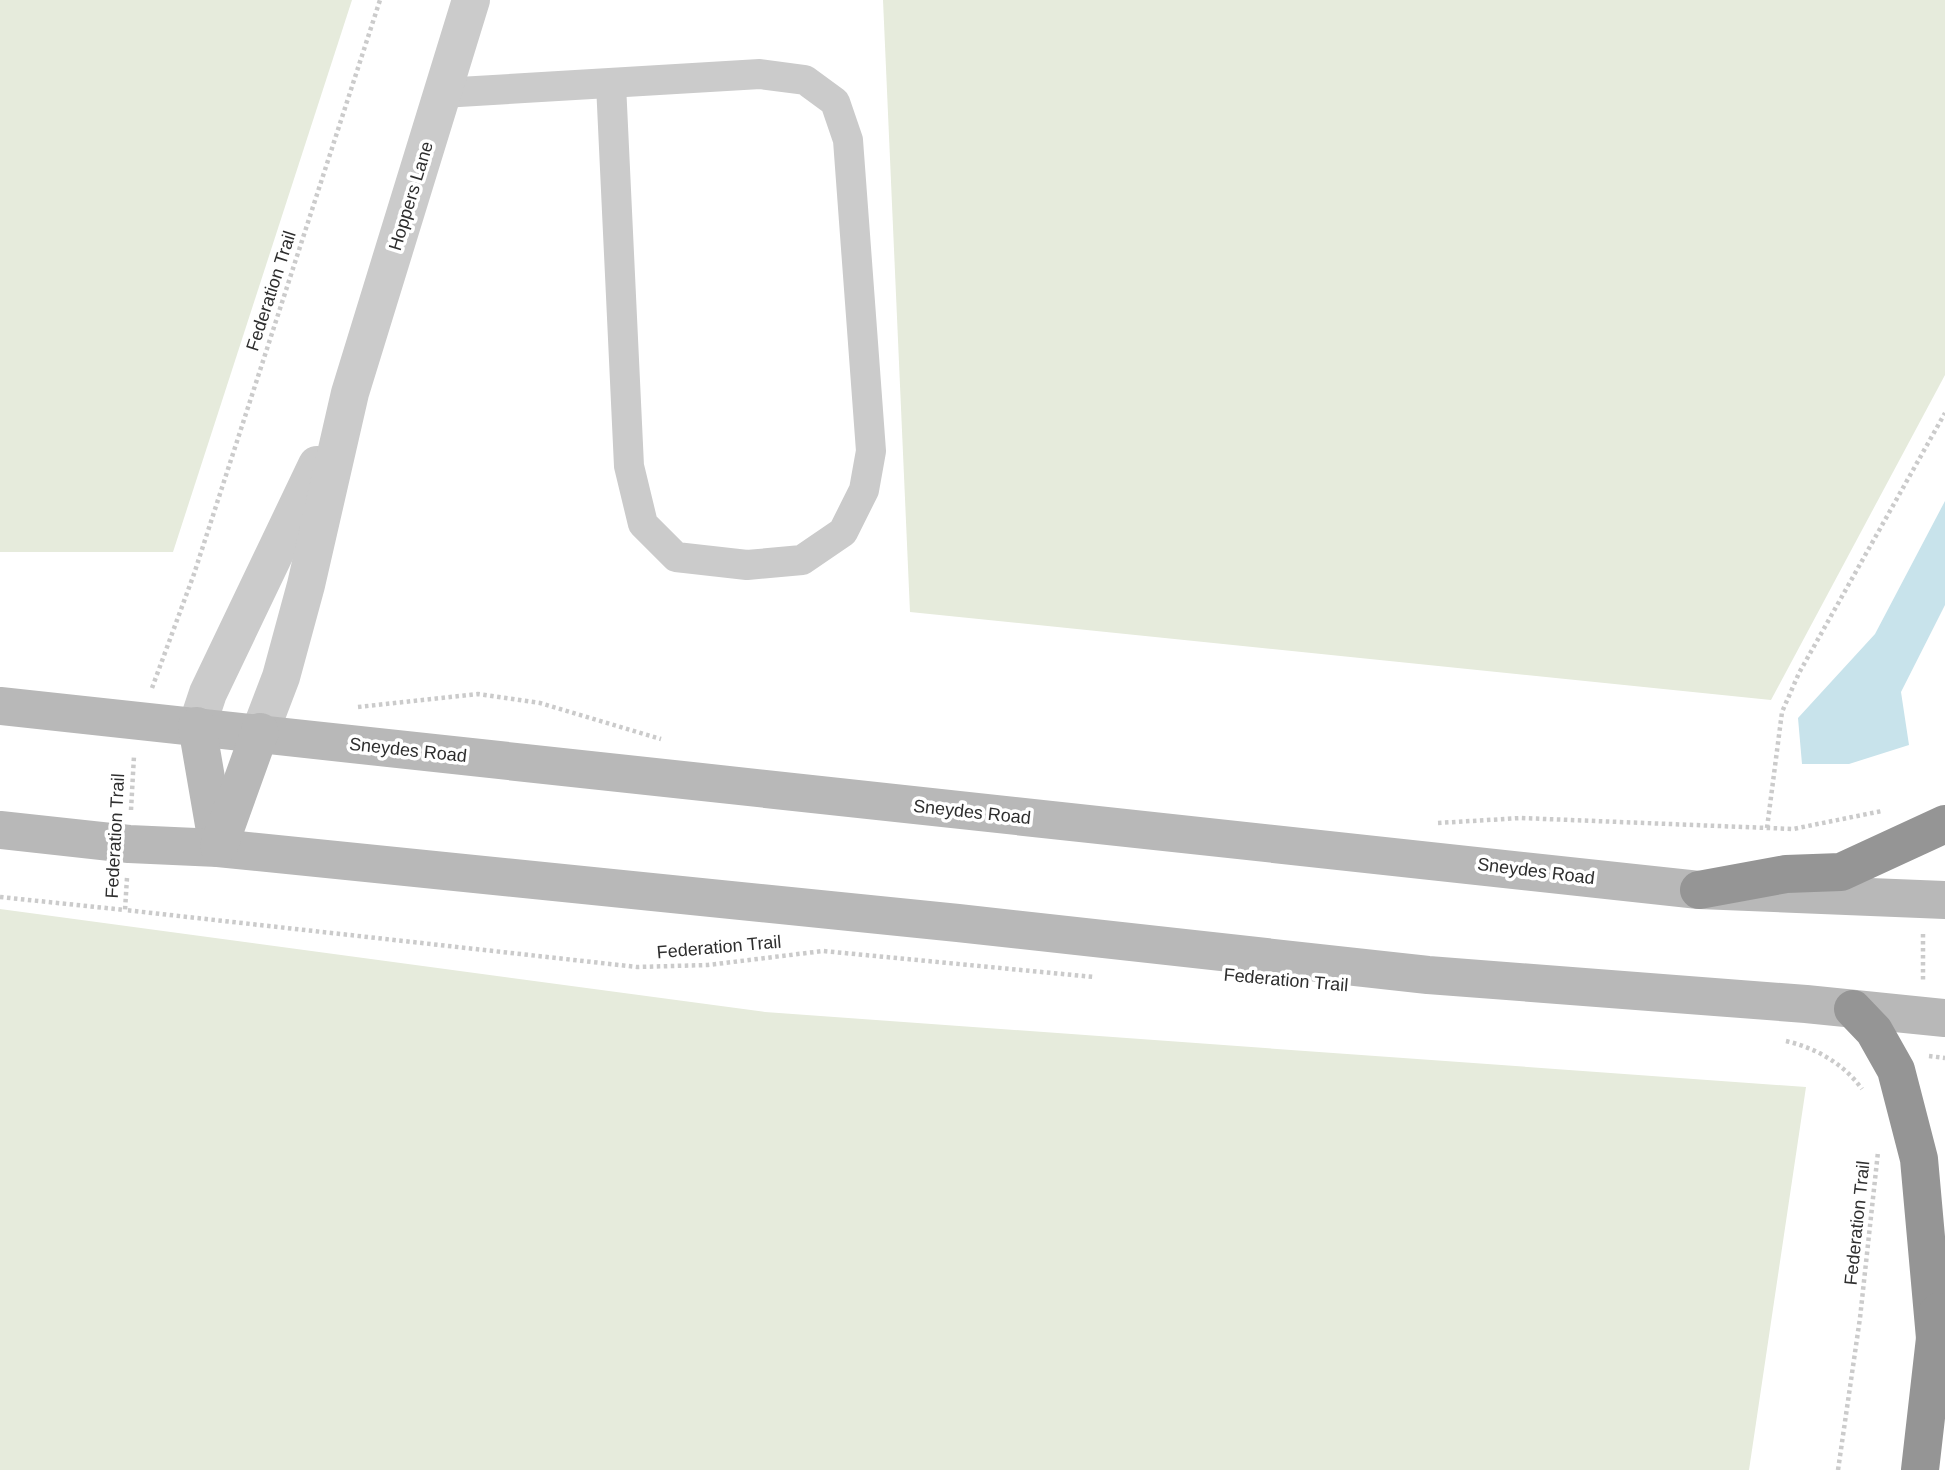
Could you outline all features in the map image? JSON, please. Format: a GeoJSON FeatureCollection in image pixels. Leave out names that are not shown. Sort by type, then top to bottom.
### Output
{"type":"FeatureCollection","features":[{"type":"Feature","properties":{"kind":"highway"},"geometry":{"type":"LineString","coordinates":[[1699,890],[1786,874],[1841,872],[1945,824]]}},
{"type":"Feature","properties":{"kind":"highway"},"geometry":{"type":"LineString","coordinates":[[1853,1009],[1874,1031],[1896,1070],[1916,1146],[1935,1338]]}},
{"type":"Feature","properties":{"kind":"highway"},"geometry":{"type":"LineString","coordinates":[[1920,1470],[1945,1241]]}},
{"type":"Feature","properties":{"kind":"main road","name":"Sneydes Road"},"geometry":{"type":"LineString","coordinates":[[0,706],[144,705],[203,709],[260,732],[1699,890],[1936,900]]}},
{"type":"Feature","properties":{"kind":"main road"},"geometry":{"type":"LineString","coordinates":[[203,709],[218,848]]}},
{"type":"Feature","properties":{"kind":"main road"},"geometry":{"type":"LineString","coordinates":[[218,848],[260,732]]}},
{"type":"Feature","properties":{"kind":"main road"},"geometry":{"type":"LineString","coordinates":[[0,830],[129,844],[218,848],[958,923],[1429,975],[1934,1017]]}},
{"type":"Feature","properties":{"kind":"street","name":"Hoppers Lane"},"geometry":{"type":"LineString","coordinates":[[260,732],[281,677],[306,585],[350,393],[471,0]]}},
{"type":"Feature","properties":{"kind":"street"},"geometry":{"type":"LineString","coordinates":[[442,93],[760,74],[805,80],[835,102],[848,140],[871,451],[864,490],[843,532],[802,560],[747,565],[676,557],[643,524],[629,466],[611,84]]}},
{"type":"Feature","properties":{"kind":"street","name":"Hoppers Lane"},"geometry":{"type":"LineString","coordinates":[[203,709],[350,393]]}},
{"type":"Feature","properties":{"kind":"path","name":"Federation Trail"},"geometry":{"type":"LineString","coordinates":[[380,0],[194,574],[144,705],[129,844],[125,910],[637,967],[708,965],[823,951],[1103,978]]}},
{"type":"Feature","properties":{"kind":"path"},"geometry":{"type":"LineString","coordinates":[[1767,828],[1782,712],[1799,673],[1945,413]]}},
{"type":"Feature","properties":{"kind":"path"},"geometry":{"type":"LineString","coordinates":[[357,707],[478,694],[540,703],[673,743]]}},
{"type":"Feature","properties":{"kind":"path"},"geometry":{"type":"LineString","coordinates":[[144,705],[203,709]]}},
{"type":"Feature","properties":{"kind":"path"},"geometry":{"type":"LineString","coordinates":[[1425,822],[1521,818],[1793,829],[1886,810]]}},
{"type":"Feature","properties":{"kind":"path"},"geometry":{"type":"LineString","coordinates":[[0,897],[125,910]]}},
{"type":"Feature","properties":{"kind":"path"},"geometry":{"type":"LineString","coordinates":[[1927,1056],[1934,1017],[1923,934],[1936,900]]}},
{"type":"Feature","properties":{"kind":"path"},"geometry":{"type":"LineString","coordinates":[[1778,1040],[1800,1044],[1835,1061],[1861,1087],[1866,1097]]}},
{"type":"Feature","properties":{"kind":"path","name":"Federation Trail"},"geometry":{"type":"LineString","coordinates":[[1838,1470],[1860,1318],[1878,1155],[1877,1143]]}},
{"type":"Feature","properties":{"kind":"shaded area"},"geometry":{"type":"Polygon","coordinates":[[[0,0],[352,0],[173,552],[0,552],[0,0]]]}},
{"type":"Feature","properties":{"kind":"shaded area"},"geometry":{"type":"Polygon","coordinates":[[[883,0],[1945,0],[1945,375],[1771,700],[910,612],[883,0]]]}},
{"type":"Feature","properties":{"kind":"shaded area"},"geometry":{"type":"Polygon","coordinates":[[[0,909],[765,1012],[1806,1087],[1749,1470],[0,1470],[0,909]]]}},
{"type":"Feature","properties":{"kind":"water"},"geometry":{"type":"Polygon","coordinates":[[[1945,501],[1945,605],[1901,692],[1909,745],[1849,764],[1802,764],[1798,718],[1875,634],[1945,501]]]}}]}
